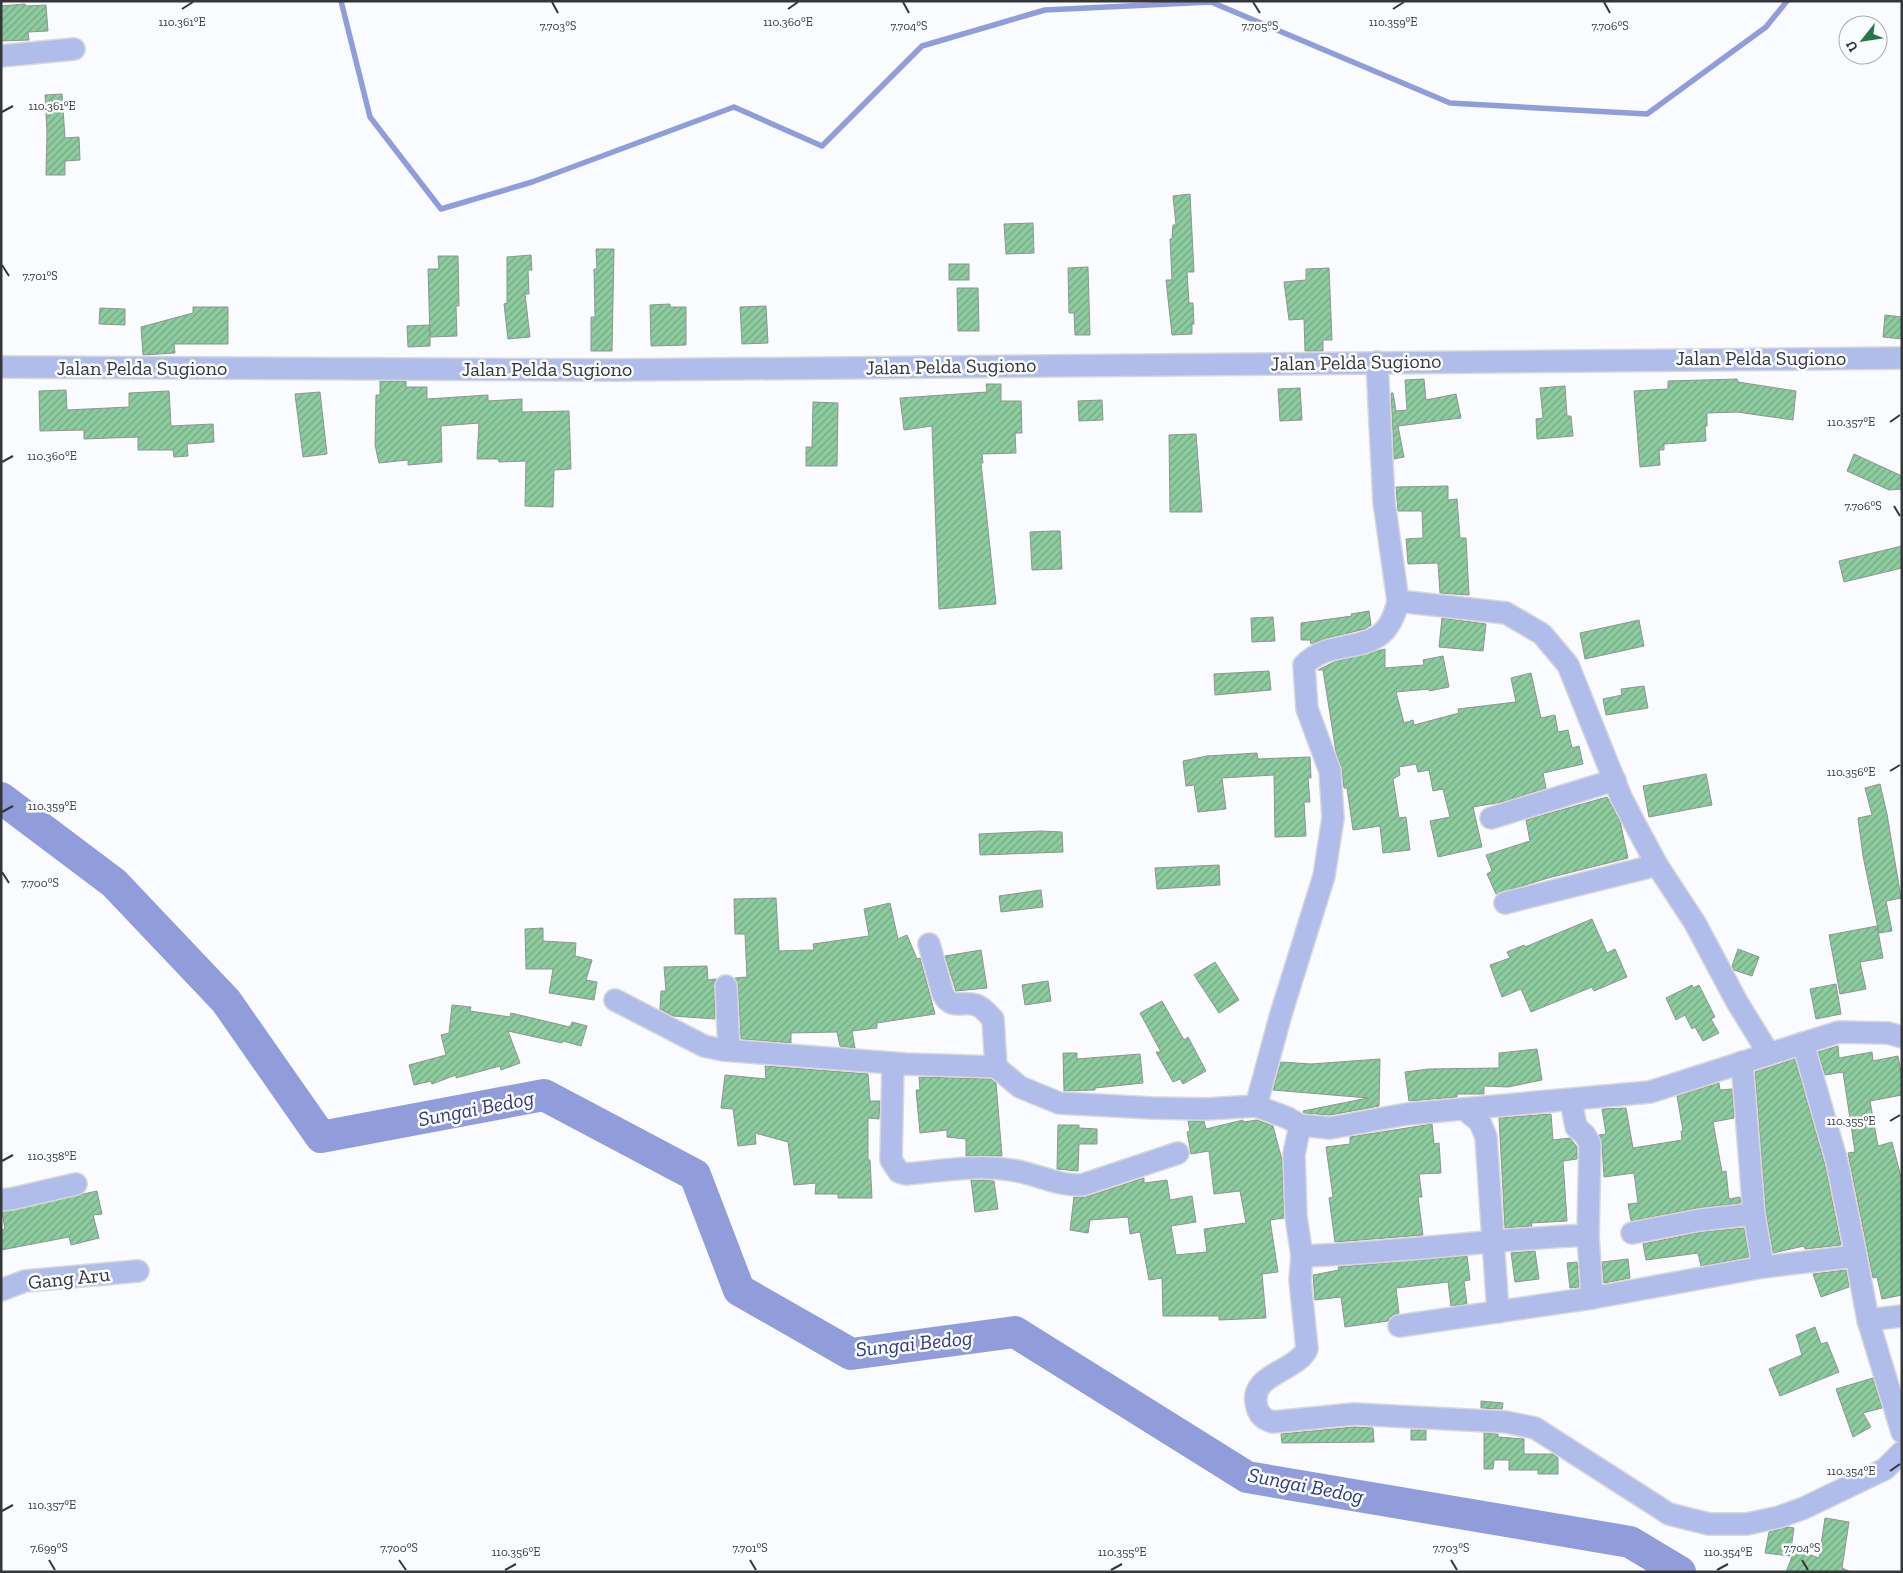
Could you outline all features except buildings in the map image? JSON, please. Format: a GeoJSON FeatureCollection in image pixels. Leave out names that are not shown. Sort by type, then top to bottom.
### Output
{"type":"FeatureCollection","features":[{"type":"Feature","properties":{"kind":"street"},"geometry":{"type":"LineString","coordinates":[[1,56],[74,49]]}},
{"type":"Feature","properties":{"kind":"street","name":"Jalan Pelda Sugiono"},"geometry":{"type":"LineString","coordinates":[[1,367],[616,370],[1902,358]]}},
{"type":"Feature","properties":{"kind":"street"},"geometry":{"type":"LineString","coordinates":[[1256,1106],[1281,1014],[1324,876],[1333,818],[1330,771],[1307,709],[1304,665],[1314,655],[1371,640],[1386,630],[1395,615],[1398,601],[1384,502],[1377,362]]}},
{"type":"Feature","properties":{"kind":"street"},"geometry":{"type":"LineString","coordinates":[[1398,601],[1506,613],[1542,634],[1568,665],[1615,780],[1657,865],[1696,923],[1737,1002],[1769,1054]]}},
{"type":"Feature","properties":{"kind":"street"},"geometry":{"type":"LineString","coordinates":[[1491,818],[1615,780]]}},
{"type":"Feature","properties":{"kind":"street"},"geometry":{"type":"LineString","coordinates":[[1504,904],[1657,865]]}},
{"type":"Feature","properties":{"kind":"street"},"geometry":{"type":"LineString","coordinates":[[929,944],[943,994],[947,1001],[952,1004],[976,1005],[993,1019],[996,1067]]}},
{"type":"Feature","properties":{"kind":"street"},"geometry":{"type":"LineString","coordinates":[[726,986],[729,1050]]}},
{"type":"Feature","properties":{"kind":"street"},"geometry":{"type":"LineString","coordinates":[[615,1000],[704,1046],[729,1050],[893,1063],[996,1067],[1020,1087],[1059,1102],[1152,1108],[1206,1109],[1256,1106],[1288,1118],[1300,1125],[1330,1128],[1407,1114],[1650,1092],[1839,1032],[1888,1033],[1902,1037]]}},
{"type":"Feature","properties":{"kind":"street"},"geometry":{"type":"LineString","coordinates":[[1803,1043],[1837,1162],[1868,1320],[1902,1432]]}},
{"type":"Feature","properties":{"kind":"street"},"geometry":{"type":"LineString","coordinates":[[1742,1062],[1754,1214],[1763,1267]]}},
{"type":"Feature","properties":{"kind":"street"},"geometry":{"type":"LineString","coordinates":[[893,1063],[891,1160],[899,1172],[906,1174],[991,1167],[1013,1170],[1067,1185],[1082,1185],[1178,1153]]}},
{"type":"Feature","properties":{"kind":"street"},"geometry":{"type":"LineString","coordinates":[[1570,1100],[1576,1127],[1586,1135],[1590,1144],[1588,1235],[1592,1298]]}},
{"type":"Feature","properties":{"kind":"street"},"geometry":{"type":"LineString","coordinates":[[1464,1109],[1480,1122],[1486,1137],[1498,1312]]}},
{"type":"Feature","properties":{"kind":"street"},"geometry":{"type":"LineString","coordinates":[[1300,1125],[1295,1163],[1296,1217],[1302,1256],[1300,1280],[1306,1349],[1303,1357],[1297,1362],[1277,1372],[1261,1384],[1256,1393],[1258,1412],[1264,1420],[1273,1422],[1354,1414],[1506,1422],[1535,1428],[1670,1514],[1709,1524],[1747,1524],[1779,1517],[1804,1508],[1885,1470],[1902,1452]]}},
{"type":"Feature","properties":{"kind":"street"},"geometry":{"type":"LineString","coordinates":[[1,1200],[76,1184]]}},
{"type":"Feature","properties":{"kind":"street"},"geometry":{"type":"LineString","coordinates":[[1632,1233],[1700,1220],[1754,1214]]}},
{"type":"Feature","properties":{"kind":"street"},"geometry":{"type":"LineString","coordinates":[[1302,1256],[1357,1254],[1494,1240],[1588,1235]]}},
{"type":"Feature","properties":{"kind":"street"},"geometry":{"type":"LineString","coordinates":[[1399,1326],[1592,1298],[1763,1267],[1856,1256]]}},
{"type":"Feature","properties":{"kind":"street","name":"Gang Aru"},"geometry":{"type":"LineString","coordinates":[[1,1290],[25,1281],[138,1272]]}},
{"type":"Feature","properties":{"kind":"street"},"geometry":{"type":"LineString","coordinates":[[1868,1320],[1902,1316]]}},
{"type":"Feature","properties":{"kind":"waterway"},"geometry":{"type":"LineString","coordinates":[[341,1],[370,117],[441,209],[532,182],[734,107],[822,146],[922,46],[1045,10],[1211,2],[1450,103],[1647,114],[1766,27],[1787,1]]}},
{"type":"Feature","properties":{"kind":"waterway","name":"Sungai Bedog"},"geometry":{"type":"LineString","coordinates":[[1,798],[114,883],[226,1001],[321,1137],[544,1095],[695,1175],[739,1290],[851,1354],[1015,1332],[1247,1477],[1630,1542],[1680,1572]]}}]}
